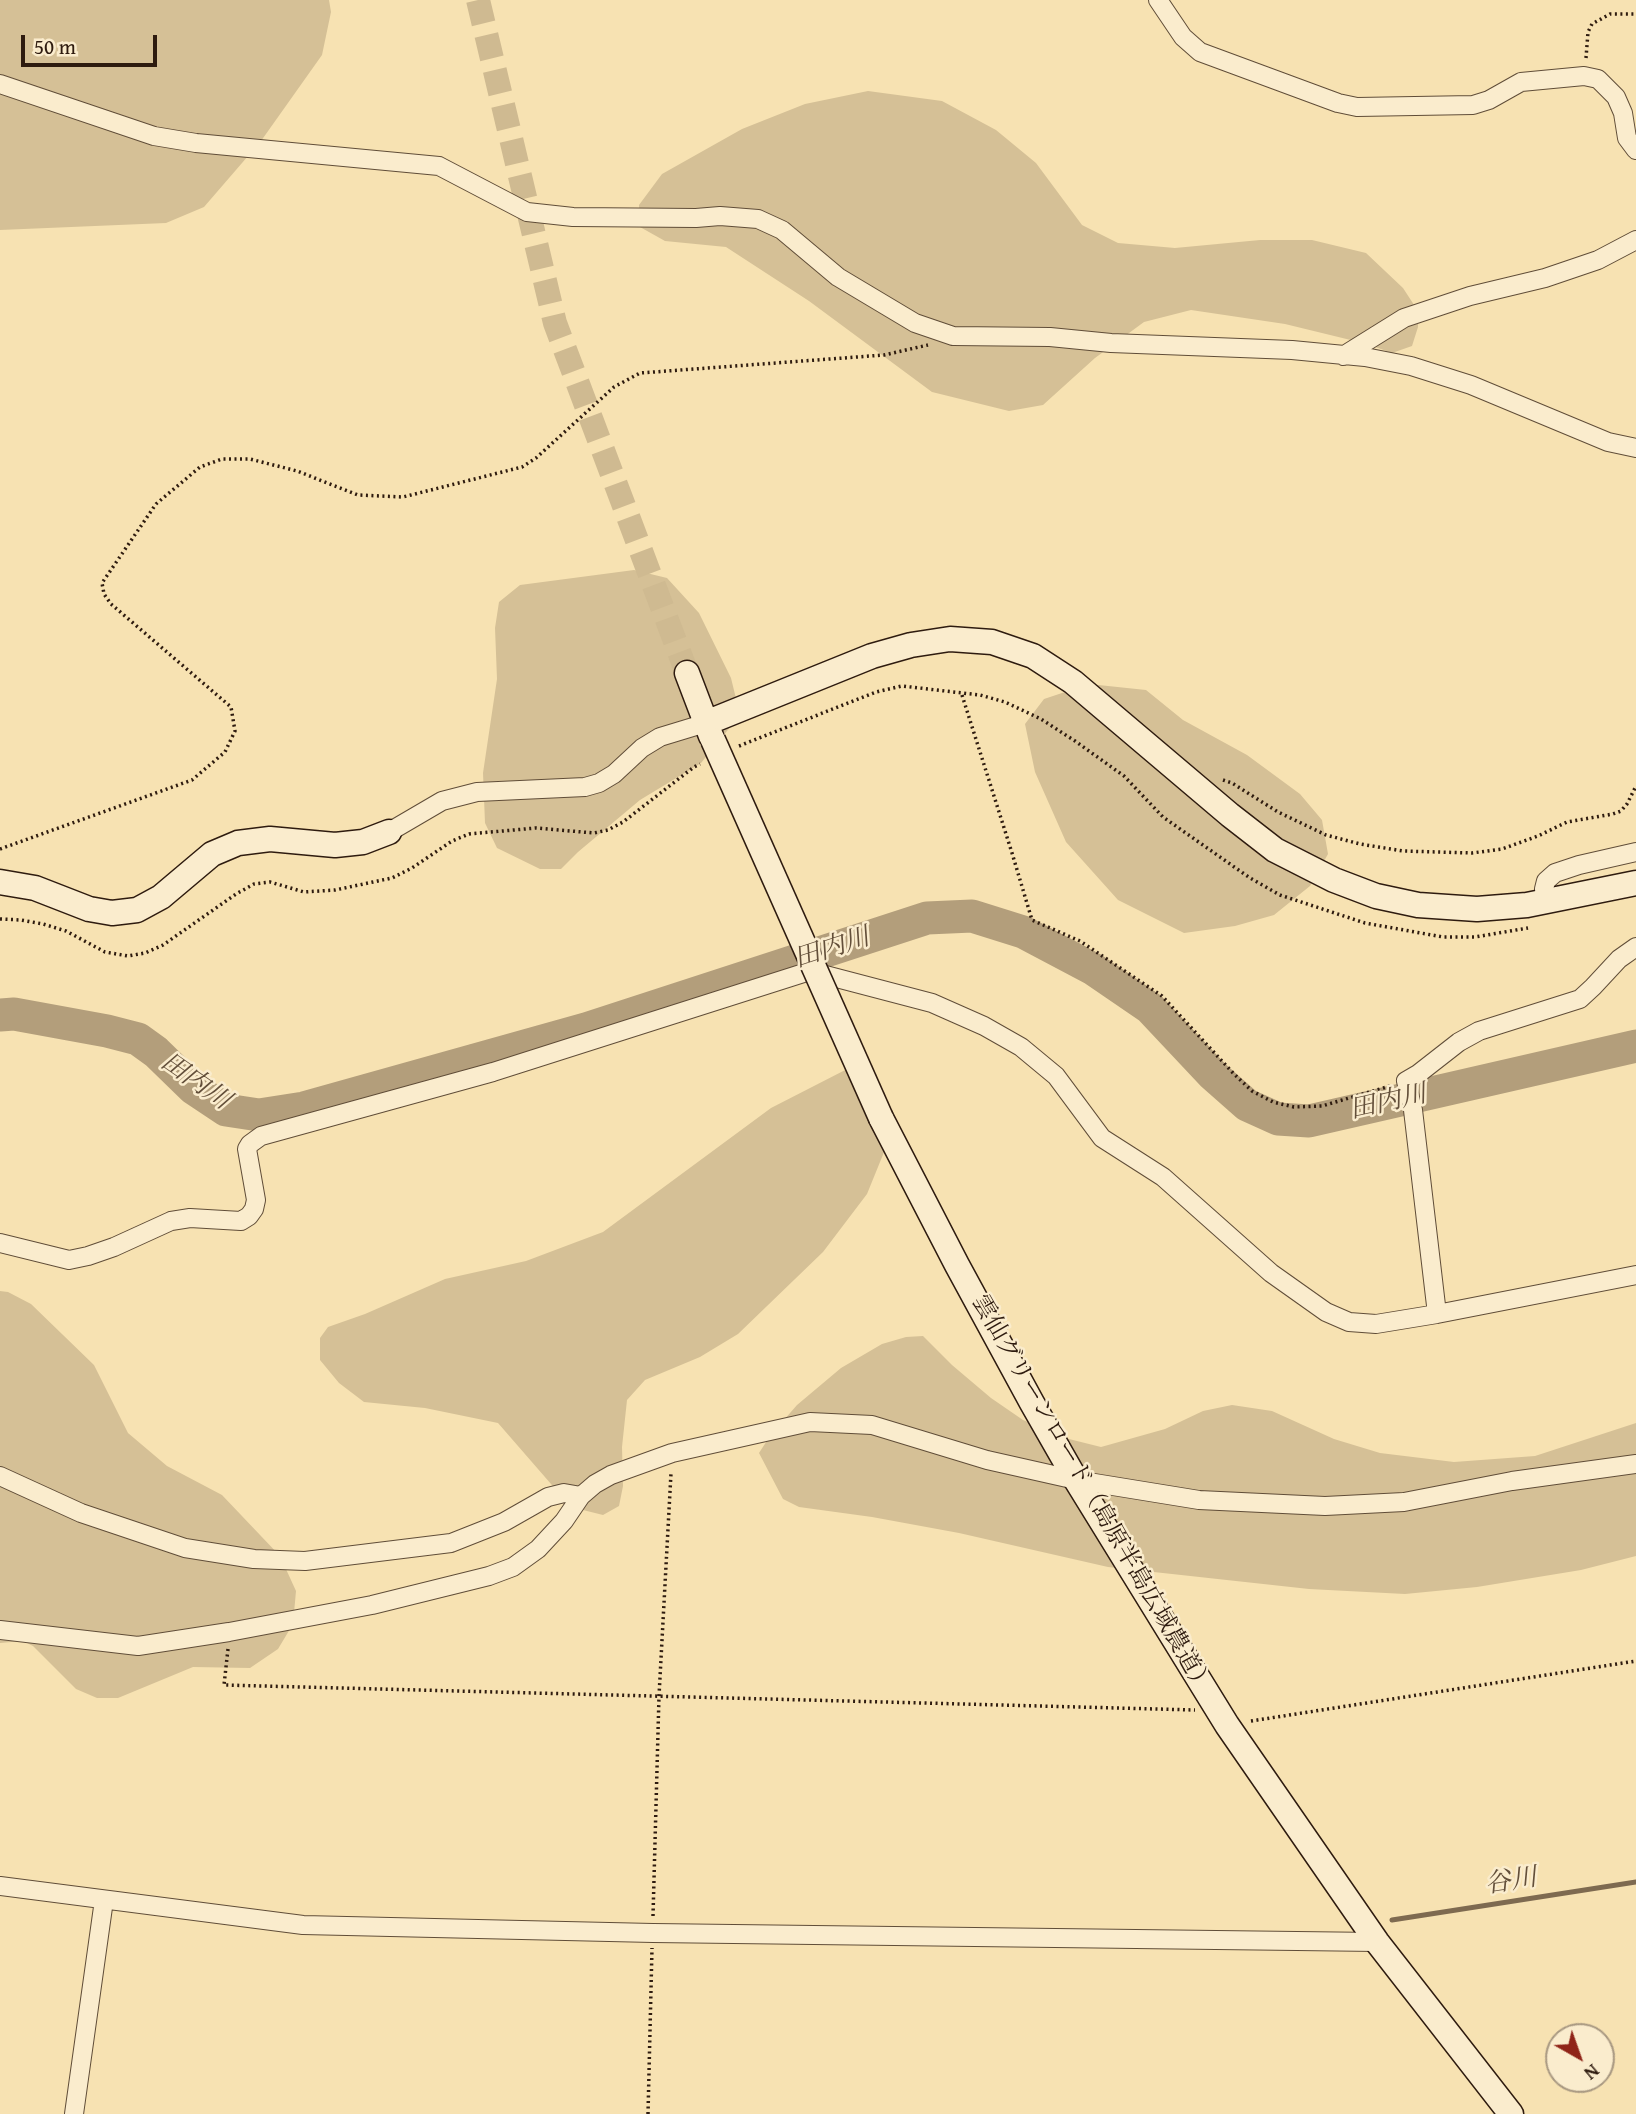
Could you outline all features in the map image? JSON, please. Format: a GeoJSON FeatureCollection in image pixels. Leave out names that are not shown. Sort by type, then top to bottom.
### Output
{"type":"FeatureCollection","features":[{"type":"Feature","properties":{"kind":"street"},"geometry":{"type":"LineString","coordinates":[[1158,0],[1183,37],[1200,52],[1338,103],[1357,107],[1473,105],[1489,100],[1521,82],[1584,76],[1598,79],[1616,97],[1623,113],[1627,138],[1636,150]]}},
{"type":"Feature","properties":{"kind":"street"},"geometry":{"type":"LineString","coordinates":[[0,84],[154,136],[196,143],[439,166],[527,212],[573,216],[720,216],[758,219],[782,230],[838,277],[915,323],[953,336],[1049,337],[1111,343],[1292,350],[1365,357],[1411,366],[1471,385],[1608,442],[1636,448]]}},
{"type":"Feature","properties":{"kind":"street"},"geometry":{"type":"LineString","coordinates":[[1343,356],[1404,318],[1470,296],[1545,278],[1598,260],[1636,240]]}},
{"type":"Feature","properties":{"kind":"street"},"geometry":{"type":"LineString","coordinates":[[0,882],[35,888],[89,909],[112,914],[137,909],[161,897],[212,854],[238,843],[270,839],[335,845],[363,842],[389,832],[442,801],[477,792],[585,787],[599,783],[614,775],[642,748],[660,737],[714,744],[872,656],[911,645],[950,639],[992,642],[1033,656],[1073,681],[1275,850],[1334,880],[1376,895],[1418,905],[1476,909],[1527,905],[1636,883]]}},
{"type":"Feature","properties":{"kind":"street","name":"雲仙グリーンロード（島原半島広域農道）"},"geometry":{"type":"LineString","coordinates":[[687,673],[714,744],[881,1118],[963,1277],[1076,1480],[1222,1718],[1377,1942],[1511,2114]]}},
{"type":"Feature","properties":{"kind":"street"},"geometry":{"type":"LineString","coordinates":[[1546,901],[1546,881],[1555,873],[1636,852]]}},
{"type":"Feature","properties":{"kind":"street"},"geometry":{"type":"LineString","coordinates":[[1437,1314],[1413,1110],[1406,1083],[1459,1042],[1479,1031],[1580,999],[1619,959],[1636,947]]}},
{"type":"Feature","properties":{"kind":"street"},"geometry":{"type":"LineString","coordinates":[[0,1243],[69,1260],[114,1247],[171,1220],[190,1218],[241,1221],[249,1216],[256,1200],[247,1149],[261,1136],[493,1072],[810,971],[932,1003],[1021,1046],[1056,1076],[1102,1138],[1163,1177],[1271,1273],[1326,1311],[1349,1322],[1376,1324],[1636,1275]]}},
{"type":"Feature","properties":{"kind":"street"},"geometry":{"type":"LineString","coordinates":[[0,1630],[138,1646],[372,1605],[489,1576],[513,1567],[538,1549],[564,1521],[582,1496],[611,1475],[672,1453],[810,1422],[872,1425],[987,1460],[1076,1480],[1199,1500],[1325,1506],[1404,1502],[1512,1481],[1636,1464]]}},
{"type":"Feature","properties":{"kind":"street"},"geometry":{"type":"LineString","coordinates":[[0,1476],[81,1513],[185,1548],[254,1559],[305,1561],[451,1543],[503,1522],[548,1497],[564,1493],[582,1496]]}},
{"type":"Feature","properties":{"kind":"street"},"geometry":{"type":"LineString","coordinates":[[0,1886],[303,1925],[653,1933],[1377,1942]]}},
{"type":"Feature","properties":{"kind":"street"},"geometry":{"type":"LineString","coordinates":[[75,2114],[104,1900]]}},
{"type":"Feature","properties":{"kind":"path"},"geometry":{"type":"LineString","coordinates":[[1584,76],[1588,32],[1592,24],[1610,15],[1636,14]]}},
{"type":"Feature","properties":{"kind":"path"},"geometry":{"type":"LineString","coordinates":[[0,849],[192,780],[225,752],[235,731],[231,707],[111,604],[104,594],[102,583],[156,504],[200,467],[222,459],[250,459],[297,471],[358,495],[403,497],[522,467],[536,458],[614,387],[640,373],[884,355],[919,349],[953,336]]}},
{"type":"Feature","properties":{"kind":"path"},"geometry":{"type":"LineString","coordinates":[[0,919],[21,920],[66,931],[105,952],[128,956],[145,953],[163,945],[254,884],[270,882],[304,892],[335,890],[393,878],[469,834],[536,828],[594,833],[608,830],[623,822],[694,766],[714,744],[902,686],[980,695],[1005,702],[1041,719],[1124,776],[1163,817],[1250,878],[1280,895],[1364,923],[1443,937],[1475,937],[1531,927]]}},
{"type":"Feature","properties":{"kind":"path"},"geometry":{"type":"LineString","coordinates":[[962,695],[1032,920],[1080,941],[1162,996],[1234,1074],[1252,1091],[1273,1102],[1294,1107],[1322,1106],[1406,1083]]}},
{"type":"Feature","properties":{"kind":"path"},"geometry":{"type":"LineString","coordinates":[[1194,784],[1203,778],[1232,783],[1278,812],[1326,835],[1360,844],[1403,850],[1472,853],[1502,849],[1567,822],[1621,811],[1636,786]]}},
{"type":"Feature","properties":{"kind":"path"},"geometry":{"type":"LineString","coordinates":[[648,2114],[659,1696],[672,1453]]}},
{"type":"Feature","properties":{"kind":"path"},"geometry":{"type":"LineString","coordinates":[[229,1632],[224,1685],[659,1696],[1222,1718],[1636,1661]]}},
{"type":"Feature","properties":{"kind":"shaded area"},"geometry":{"type":"Polygon","coordinates":[[[0,0],[329,0],[331,12],[322,55],[261,141],[204,207],[166,223],[0,230],[0,0]]]}},
{"type":"Feature","properties":{"kind":"shaded area"},"geometry":{"type":"Polygon","coordinates":[[[868,91],[942,101],[996,130],[1036,163],[1082,225],[1118,243],[1175,248],[1260,240],[1312,240],[1366,253],[1403,288],[1418,311],[1418,327],[1412,346],[1392,353],[1367,344],[1285,324],[1191,310],[1144,322],[1095,358],[1043,405],[1009,411],[932,392],[809,301],[726,247],[665,241],[640,227],[639,205],[662,174],[742,129],[805,104],[868,91]]]}},
{"type":"Feature","properties":{"kind":"shaded area"},"geometry":{"type":"Polygon","coordinates":[[[634,570],[667,578],[699,613],[731,678],[740,715],[701,763],[640,800],[561,869],[540,869],[497,848],[485,823],[483,773],[497,679],[495,628],[499,602],[520,585],[634,570]]]}},
{"type":"Feature","properties":{"kind":"shaded area"},"geometry":{"type":"Polygon","coordinates":[[[1089,684],[1146,690],[1183,720],[1247,755],[1300,794],[1322,820],[1328,854],[1310,886],[1274,915],[1235,926],[1184,933],[1118,900],[1066,842],[1035,772],[1025,724],[1044,699],[1089,684]]]}},
{"type":"Feature","properties":{"kind":"shaded area"},"geometry":{"type":"Polygon","coordinates":[[[853,1066],[869,1075],[884,1093],[893,1130],[867,1194],[823,1252],[738,1334],[700,1357],[645,1380],[627,1400],[622,1447],[623,1486],[619,1506],[603,1515],[571,1507],[498,1423],[425,1408],[364,1402],[339,1383],[320,1360],[320,1338],[328,1327],[445,1279],[526,1261],[603,1232],[771,1108],[853,1066]]]}},
{"type":"Feature","properties":{"kind":"shaded area"},"geometry":{"type":"Polygon","coordinates":[[[0,1291],[8,1292],[31,1304],[94,1365],[128,1433],[167,1466],[222,1495],[280,1556],[296,1591],[293,1624],[278,1649],[250,1668],[193,1667],[118,1698],[97,1698],[76,1689],[33,1646],[23,1641],[0,1643],[0,1291]]]}},
{"type":"Feature","properties":{"kind":"shaded area"},"geometry":{"type":"Polygon","coordinates":[[[923,1336],[991,1398],[1023,1420],[1069,1439],[1101,1447],[1165,1429],[1203,1411],[1232,1405],[1272,1411],[1334,1439],[1380,1453],[1454,1462],[1535,1456],[1636,1423],[1636,1556],[1581,1570],[1477,1587],[1405,1594],[1309,1589],[1108,1567],[959,1533],[799,1507],[783,1499],[759,1453],[770,1436],[797,1405],[841,1368],[882,1344],[906,1337],[923,1336]]]}},
{"type":"Feature","properties":{"kind":"waterway","name":"田内川"},"geometry":{"type":"LineString","coordinates":[[0,1015],[14,1014],[138,1039],[156,1052],[193,1088],[226,1110],[259,1115],[304,1108],[586,1029],[927,918],[972,916],[1023,932],[1093,969],[1150,1008],[1213,1075],[1247,1105],[1278,1119],[1309,1121],[1636,1046]]}},
{"type":"Feature","properties":{"kind":"waterway","name":"谷川"},"geometry":{"type":"LineString","coordinates":[[1392,1920],[1636,1882]]}},
{"type":"Feature","properties":{"kind":"tunnel"},"geometry":{"type":"LineString","coordinates":[[478,0],[555,323],[687,673]]}}]}
